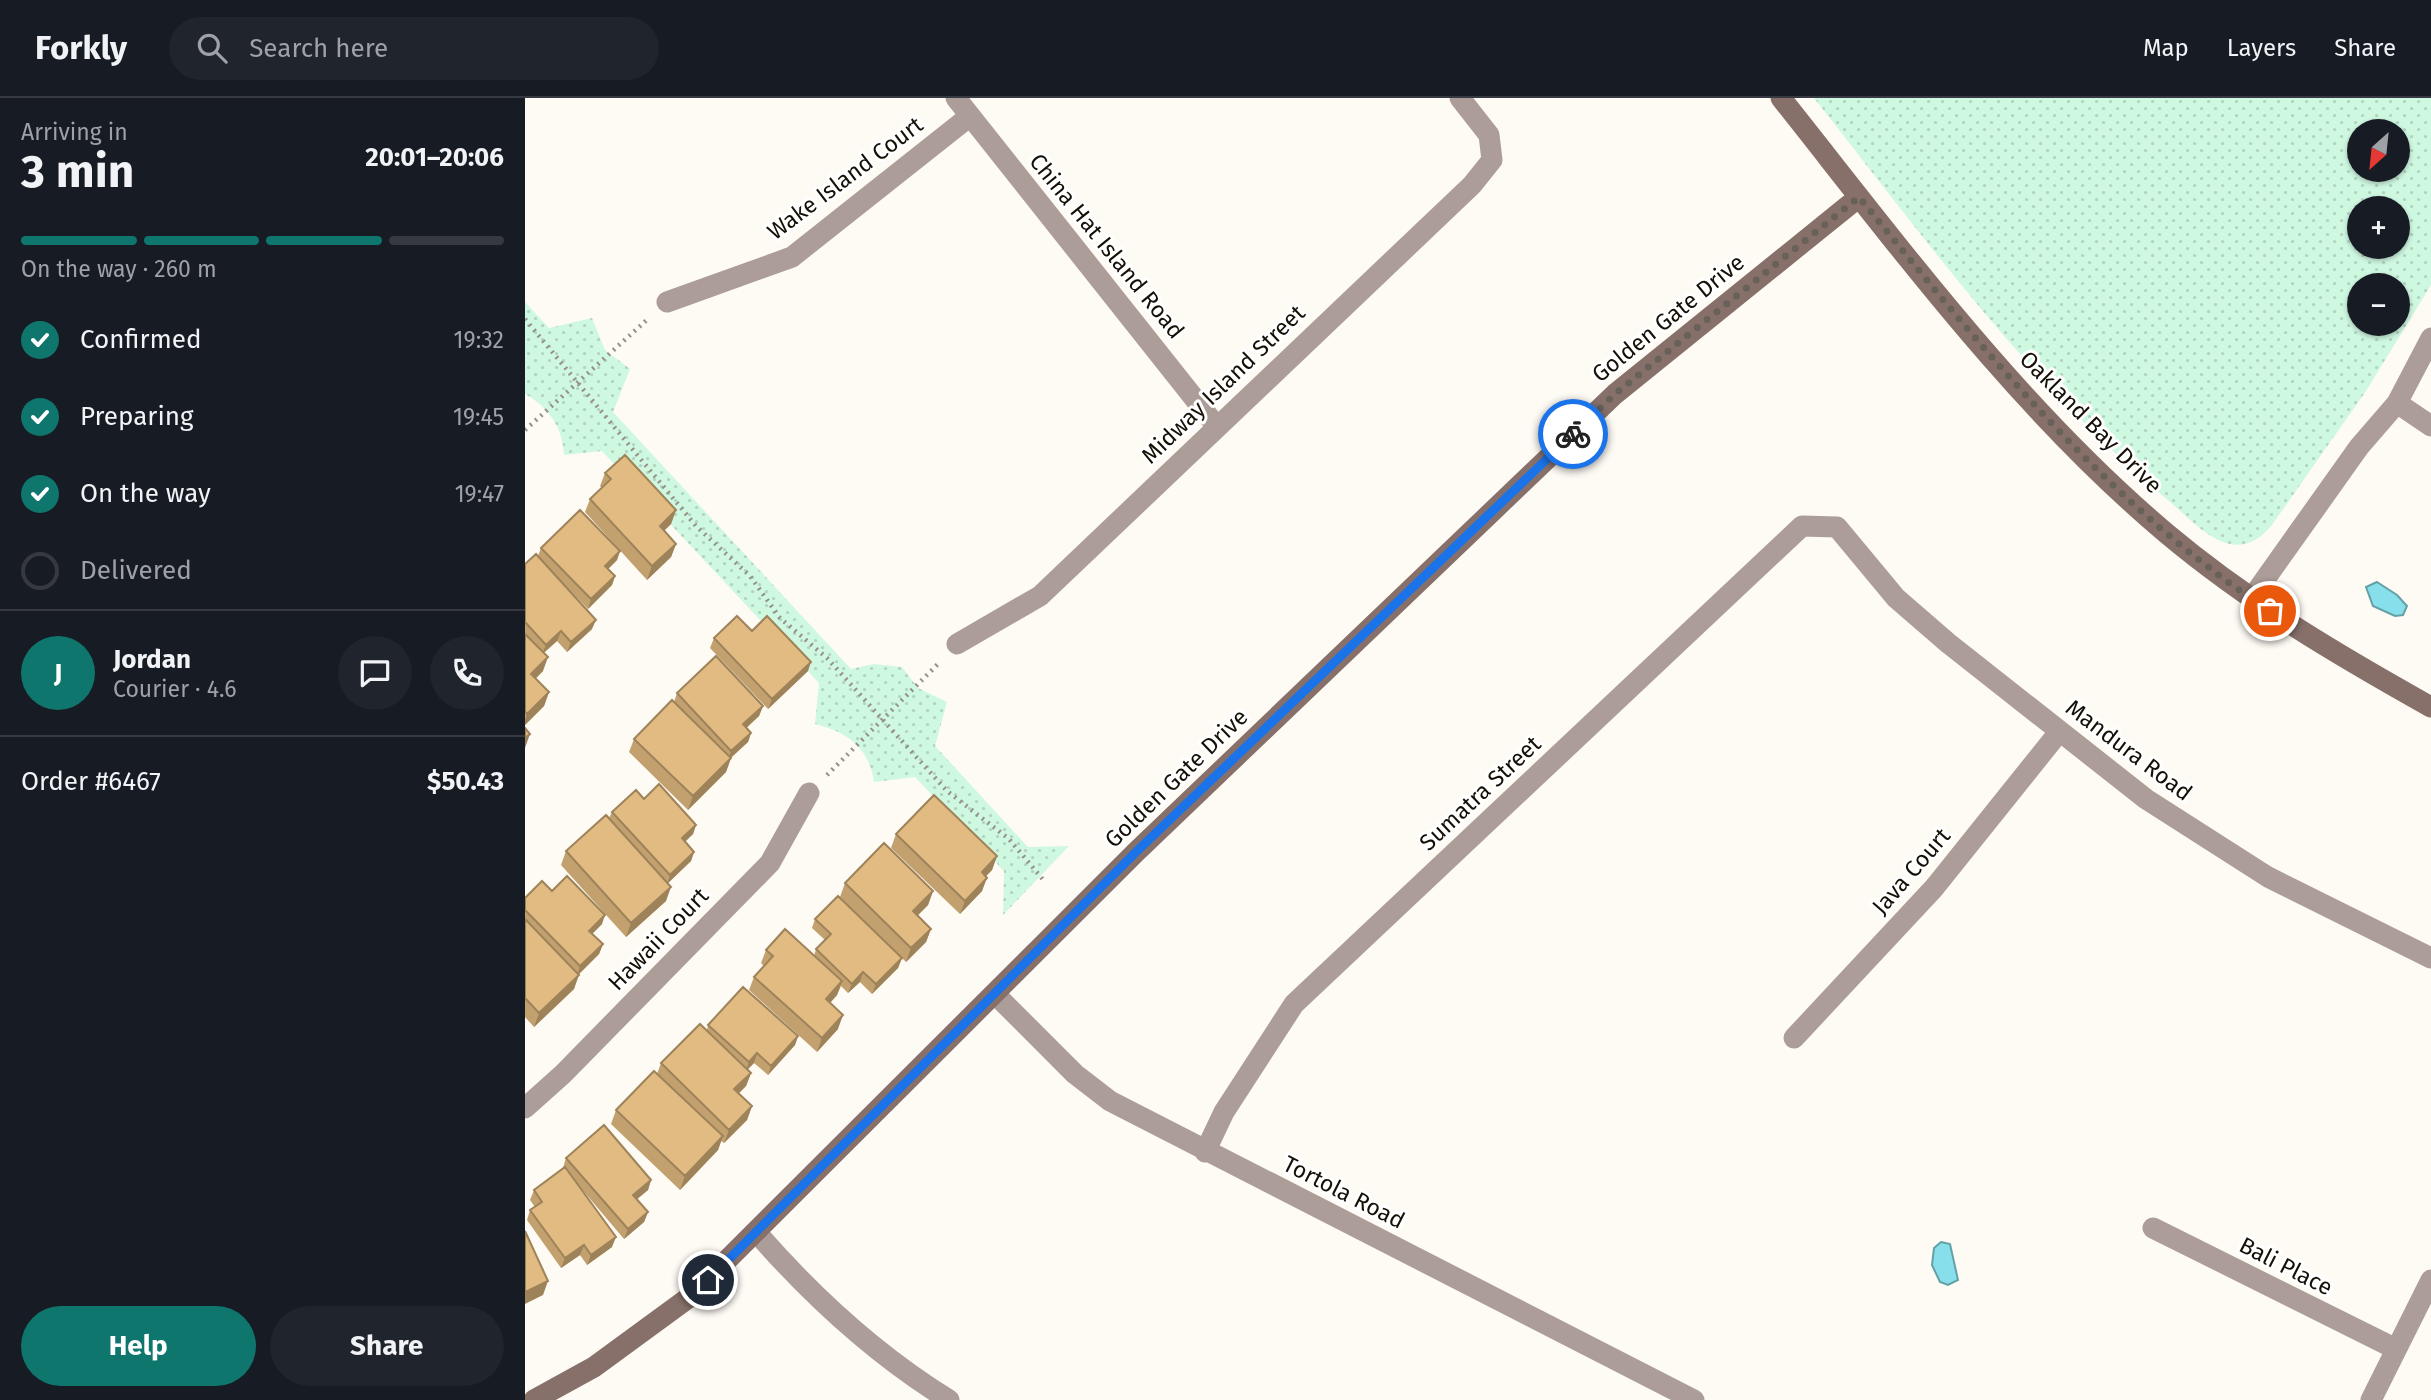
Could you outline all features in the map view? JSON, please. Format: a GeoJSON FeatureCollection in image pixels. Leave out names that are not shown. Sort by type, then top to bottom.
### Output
{"type":"FeatureCollection","features":[{"type":"Feature","properties":{"kind":"street","name":"China Hat Island Road"},"geometry":{"type":"LineString","coordinates":[[956,98],[1217,427]]}},
{"type":"Feature","properties":{"kind":"street","name":"Midway Island Street"},"geometry":{"type":"LineString","coordinates":[[957,644],[1040,596],[1472,185],[1492,160],[1489,135],[1460,98]]}},
{"type":"Feature","properties":{"kind":"street","name":"Oakland Bay Drive"},"geometry":{"type":"LineString","coordinates":[[1781,98],[1979,344],[2073,447],[2166,533],[2251,599],[2327,648],[2431,707]]}},
{"type":"Feature","properties":{"kind":"street","name":"Wake Island Court"},"geometry":{"type":"LineString","coordinates":[[667,302],[792,257],[970,116]]}},
{"type":"Feature","properties":{"kind":"street","name":"Golden Gate Drive"},"geometry":{"type":"LineString","coordinates":[[534,1400],[594,1367],[691,1296],[1136,852],[1615,394],[1859,197]]}},
{"type":"Feature","properties":{"kind":"street"},"geometry":{"type":"LineString","coordinates":[[2251,599],[2359,447],[2397,403],[2431,338]]}},
{"type":"Feature","properties":{"kind":"street"},"geometry":{"type":"LineString","coordinates":[[2397,403],[2431,426]]}},
{"type":"Feature","properties":{"kind":"street","name":"Sumatra Street"},"geometry":{"type":"LineString","coordinates":[[1205,1152],[1224,1112],[1294,1004],[1803,526],[1837,527]]}},
{"type":"Feature","properties":{"kind":"street","name":"Mandura Road"},"geometry":{"type":"LineString","coordinates":[[1837,527],[1896,598],[2059,732],[2146,799],[2268,877],[2431,958]]}},
{"type":"Feature","properties":{"kind":"street","name":"Java Court"},"geometry":{"type":"LineString","coordinates":[[1794,1038],[1934,888],[2059,732]]}},
{"type":"Feature","properties":{"kind":"street","name":"Hawaii Court"},"geometry":{"type":"LineString","coordinates":[[525,1108],[563,1074],[770,863],[810,793]]}},
{"type":"Feature","properties":{"kind":"street","name":"Tortola Road"},"geometry":{"type":"LineString","coordinates":[[995,995],[1075,1074],[1110,1101],[1205,1152],[1695,1400]]}},
{"type":"Feature","properties":{"kind":"street","name":"Bali Place"},"geometry":{"type":"LineString","coordinates":[[2153,1228],[2396,1349]]}},
{"type":"Feature","properties":{"kind":"street"},"geometry":{"type":"LineString","coordinates":[[757,1233],[791,1272],[869,1344],[949,1400]]}},
{"type":"Feature","properties":{"kind":"street"},"geometry":{"type":"LineString","coordinates":[[2371,1400],[2431,1280]]}},
{"type":"Feature","properties":{"kind":"path"},"geometry":{"type":"LineString","coordinates":[[525,430],[667,302]]}},
{"type":"Feature","properties":{"kind":"path"},"geometry":{"type":"LineString","coordinates":[[525,319],[696,526],[750,576],[780,618],[827,658],[947,791],[1009,839],[1045,882]]}},
{"type":"Feature","properties":{"kind":"path"},"geometry":{"type":"LineString","coordinates":[[810,793],[957,644]]}},
{"type":"Feature","properties":{"kind":"green space"},"geometry":{"type":"Polygon","coordinates":[[[1814,98],[2431,98],[2431,285],[2410,319],[2410,273],[2347,273],[2347,336],[2400,336],[2366,391],[2272,525],[2263,535],[2246,544],[2233,545],[2209,535],[2114,452],[2022,356],[1937,255],[1814,98]]]}},
{"type":"Feature","properties":{"kind":"green space"},"geometry":{"type":"Polygon","coordinates":[[[525,302],[549,328],[592,318],[605,350],[630,369],[613,412],[851,669],[874,664],[902,667],[918,688],[947,702],[935,746],[1028,847],[1069,846],[1003,915],[1004,871],[915,777],[874,782],[867,759],[855,743],[827,727],[815,724],[819,683],[602,451],[564,455],[561,436],[553,419],[541,405],[525,394],[525,302]]]}},
{"type":"Feature","properties":{"kind":"water"},"geometry":{"type":"Polygon","coordinates":[[[2377,582],[2397,595],[2407,606],[2403,615],[2395,616],[2373,606],[2366,587],[2377,582]]]}},
{"type":"Feature","properties":{"kind":"water"},"geometry":{"type":"Polygon","coordinates":[[[1941,1242],[1950,1244],[1958,1280],[1948,1285],[1940,1282],[1932,1265],[1934,1248],[1941,1242]]]}},
{"type":"Feature","properties":{"kind":"building"},"geometry":{"type":"Polygon","coordinates":[[[625,455],[676,510],[660,526],[676,544],[652,566],[590,499],[611,479],[605,473],[625,455]]]}},
{"type":"Feature","properties":{"kind":"building"},"geometry":{"type":"Polygon","coordinates":[[[580,510],[620,551],[605,566],[615,576],[591,599],[541,548],[580,510]]]}},
{"type":"Feature","properties":{"kind":"building"},"geometry":{"type":"Polygon","coordinates":[[[536,554],[596,620],[571,642],[561,631],[546,645],[525,622],[525,564],[536,554]]]}},
{"type":"Feature","properties":{"kind":"building"},"geometry":{"type":"Polygon","coordinates":[[[737,616],[752,631],[767,616],[811,662],[772,699],[714,638],[737,616]]]}},
{"type":"Feature","properties":{"kind":"building"},"geometry":{"type":"Polygon","coordinates":[[[525,634],[548,657],[531,674],[549,692],[527,714],[525,711],[525,634]]]}},
{"type":"Feature","properties":{"kind":"building"},"geometry":{"type":"Polygon","coordinates":[[[716,656],[763,706],[743,724],[751,733],[731,751],[677,693],[716,656]]]}},
{"type":"Feature","properties":{"kind":"building"},"geometry":{"type":"Polygon","coordinates":[[[672,700],[731,758],[693,796],[634,739],[672,700]]]}},
{"type":"Feature","properties":{"kind":"building"},"geometry":{"type":"Polygon","coordinates":[[[659,784],[696,825],[682,838],[694,852],[670,875],[612,812],[636,790],[644,799],[659,784]]]}},
{"type":"Feature","properties":{"kind":"building"},"geometry":{"type":"Polygon","coordinates":[[[934,795],[997,856],[982,872],[987,878],[965,901],[896,834],[934,795]]]}},
{"type":"Feature","properties":{"kind":"building"},"geometry":{"type":"Polygon","coordinates":[[[606,815],[671,887],[631,923],[566,851],[606,815]]]}},
{"type":"Feature","properties":{"kind":"building"},"geometry":{"type":"Polygon","coordinates":[[[884,843],[933,891],[913,911],[931,929],[911,948],[845,883],[884,843]]]}},
{"type":"Feature","properties":{"kind":"building"},"geometry":{"type":"Polygon","coordinates":[[[567,876],[605,915],[589,931],[603,944],[580,966],[525,910],[525,898],[542,881],[552,891],[567,876]]]}},
{"type":"Feature","properties":{"kind":"building"},"geometry":{"type":"Polygon","coordinates":[[[838,896],[902,958],[876,984],[863,972],[852,984],[816,949],[831,934],[815,919],[838,896]]]}},
{"type":"Feature","properties":{"kind":"building"},"geometry":{"type":"Polygon","coordinates":[[[525,919],[579,975],[539,1013],[525,998],[525,919]]]}},
{"type":"Feature","properties":{"kind":"building"},"geometry":{"type":"Polygon","coordinates":[[[785,929],[842,981],[826,999],[843,1015],[822,1038],[754,977],[773,956],[766,950],[785,929]]]}},
{"type":"Feature","properties":{"kind":"building"},"geometry":{"type":"Polygon","coordinates":[[[743,987],[798,1036],[771,1066],[757,1053],[749,1062],[708,1025],[743,987]]]}},
{"type":"Feature","properties":{"kind":"building"},"geometry":{"type":"Polygon","coordinates":[[[700,1024],[751,1073],[734,1089],[752,1106],[729,1130],[661,1063],[700,1024]]]}},
{"type":"Feature","properties":{"kind":"building"},"geometry":{"type":"Polygon","coordinates":[[[654,1071],[723,1136],[685,1176],[616,1110],[654,1071]]]}},
{"type":"Feature","properties":{"kind":"building"},"geometry":{"type":"Polygon","coordinates":[[[604,1125],[651,1180],[633,1195],[648,1212],[628,1229],[566,1158],[604,1125]]]}},
{"type":"Feature","properties":{"kind":"building"},"geometry":{"type":"Polygon","coordinates":[[[565,1167],[616,1237],[591,1255],[584,1245],[565,1258],[530,1210],[542,1202],[534,1190],[565,1167]]]}},
{"type":"Feature","properties":{"kind":"building"},"geometry":{"type":"Polygon","coordinates":[[[525,1231],[548,1281],[525,1292],[525,1231]]]}},
{"type":"Feature","properties":{"kind":"way so far"},"geometry":{"type":"LineString","coordinates":[[1573,434],[1615,394],[1859,197],[1979,344],[2073,447],[2166,533],[2270,611]]}},
{"type":"Feature","properties":{"kind":"route"},"geometry":{"type":"LineString","coordinates":[[708,1280],[1136,852],[1573,434]]}}]}
